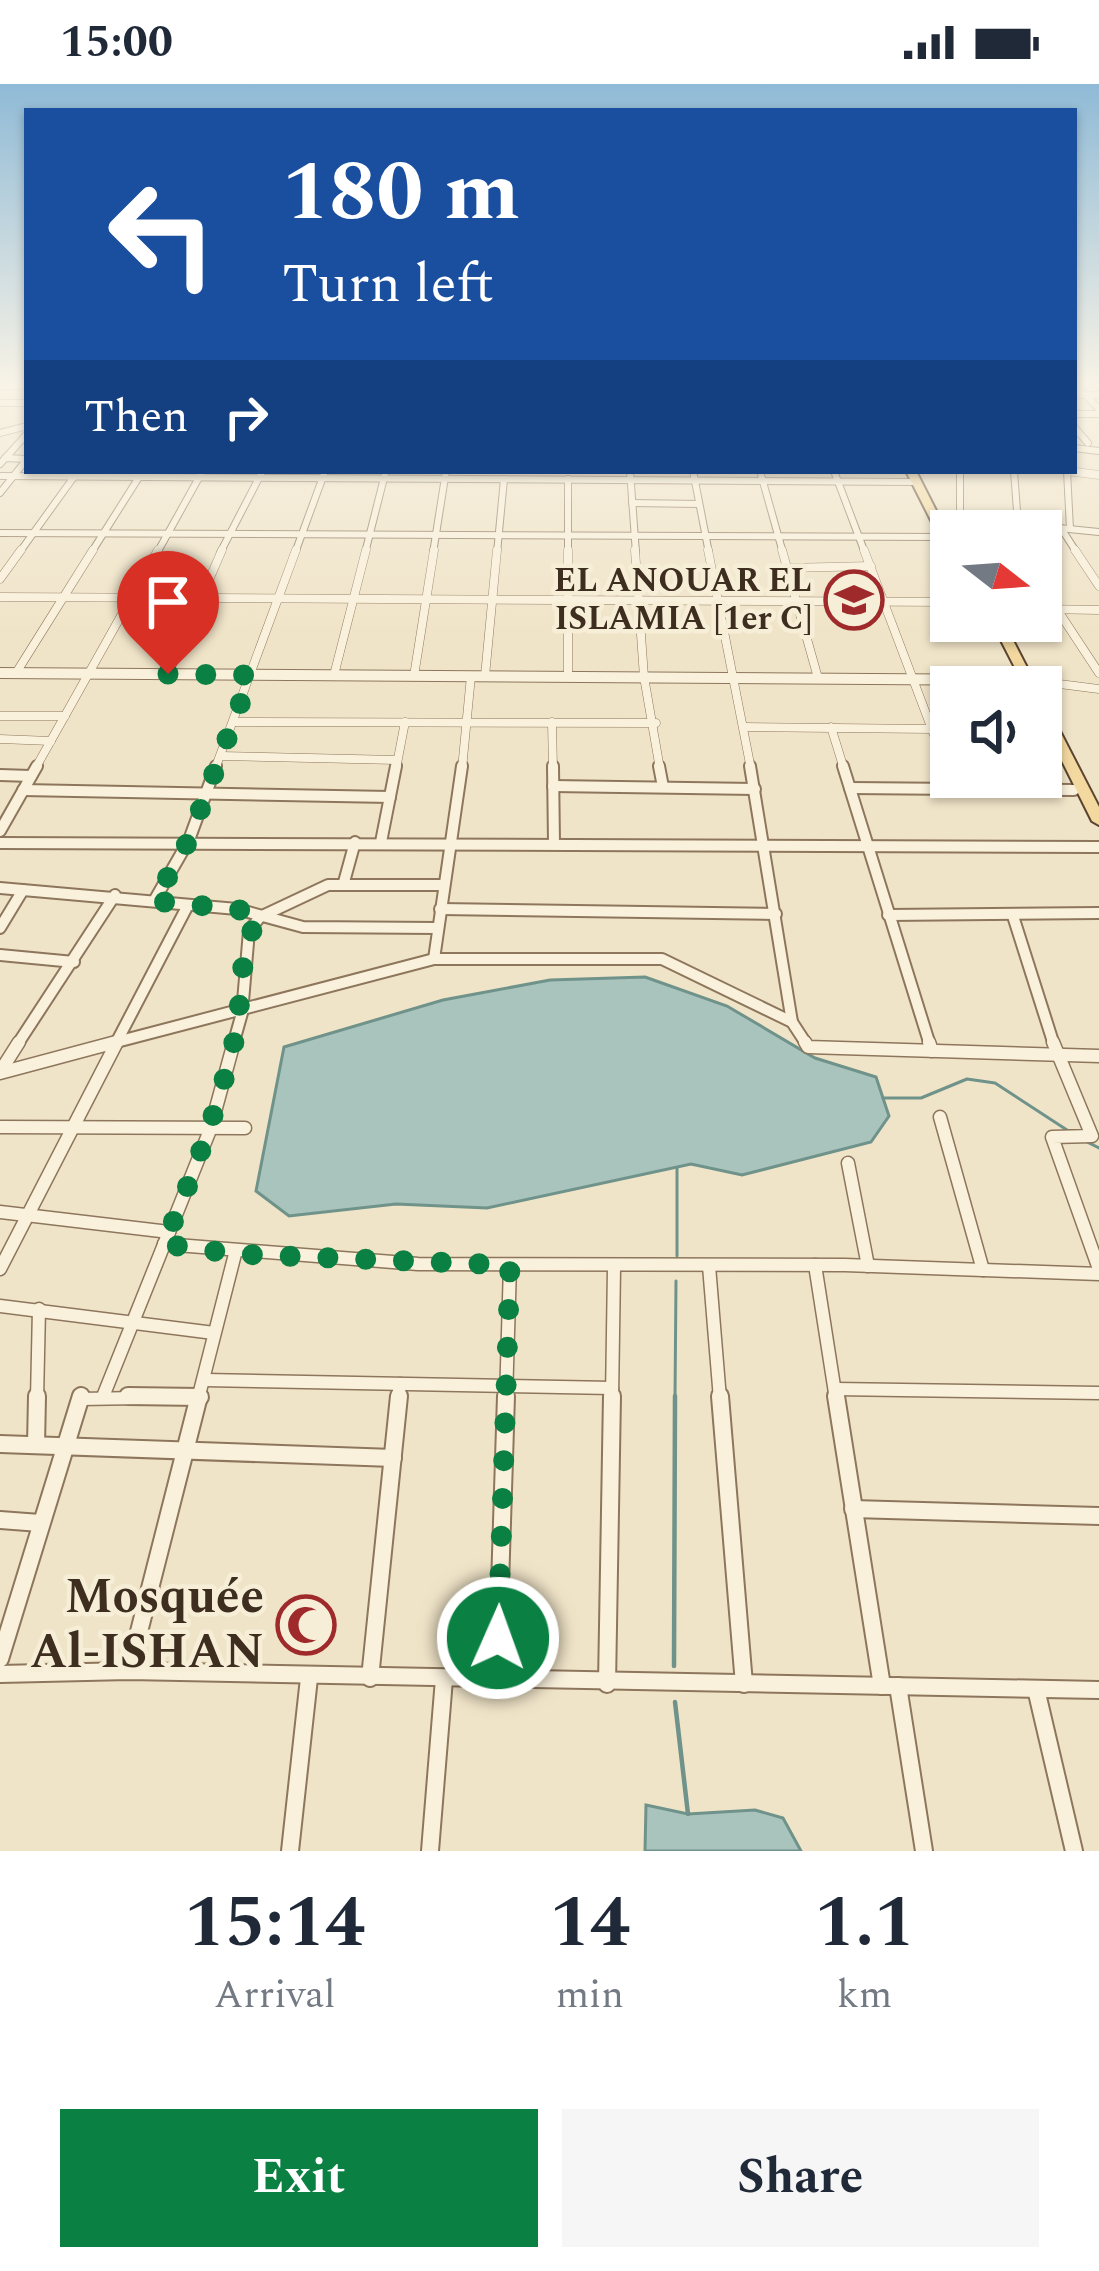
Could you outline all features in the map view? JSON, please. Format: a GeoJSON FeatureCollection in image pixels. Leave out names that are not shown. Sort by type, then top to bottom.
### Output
{"type":"FeatureCollection","features":[{"type":"Feature","properties":{"kind":"main road"},"geometry":{"type":"LineString","coordinates":[[916,474],[941,510]]}},
{"type":"Feature","properties":{"kind":"main road"},"geometry":{"type":"LineString","coordinates":[[916,474],[936,510]]}},
{"type":"Feature","properties":{"kind":"main road"},"geometry":{"type":"LineString","coordinates":[[1062,748],[1099,821]]}},
{"type":"Feature","properties":{"kind":"main road"},"geometry":{"type":"LineString","coordinates":[[1062,767],[1099,838]]}},
{"type":"Feature","properties":{"kind":"street"},"geometry":{"type":"LineString","coordinates":[[0,493],[22,465]]}},
{"type":"Feature","properties":{"kind":"street"},"geometry":{"type":"LineString","coordinates":[[0,579],[76,474]]}},
{"type":"Feature","properties":{"kind":"street"},"geometry":{"type":"LineString","coordinates":[[16,673],[141,474]]}},
{"type":"Feature","properties":{"kind":"street"},"geometry":{"type":"LineString","coordinates":[[0,831],[201,474]]}},
{"type":"Feature","properties":{"kind":"street"},"geometry":{"type":"LineString","coordinates":[[168,674],[261,474]]}},
{"type":"Feature","properties":{"kind":"street"},"geometry":{"type":"LineString","coordinates":[[835,474],[930,723]]}},
{"type":"Feature","properties":{"kind":"street"},"geometry":{"type":"LineString","coordinates":[[0,476],[568,479],[630,475],[838,482],[916,474]]}},
{"type":"Feature","properties":{"kind":"street"},"geometry":{"type":"LineString","coordinates":[[960,510],[961,474]]}},
{"type":"Feature","properties":{"kind":"street"},"geometry":{"type":"LineString","coordinates":[[1013,510],[1014,474]]}},
{"type":"Feature","properties":{"kind":"street"},"geometry":{"type":"LineString","coordinates":[[1067,474],[1066,528],[1099,586]]}},
{"type":"Feature","properties":{"kind":"street"},"geometry":{"type":"LineString","coordinates":[[154,901],[189,840],[324,475]]}},
{"type":"Feature","properties":{"kind":"street"},"geometry":{"type":"LineString","coordinates":[[334,675],[385,475]]}},
{"type":"Feature","properties":{"kind":"street"},"geometry":{"type":"LineString","coordinates":[[414,676],[445,475]]}},
{"type":"Feature","properties":{"kind":"street"},"geometry":{"type":"LineString","coordinates":[[630,475],[644,677],[656,723],[663,787]]}},
{"type":"Feature","properties":{"kind":"street"},"geometry":{"type":"LineString","coordinates":[[694,476],[744,727],[792,1022],[808,1047],[1099,1056]]}},
{"type":"Feature","properties":{"kind":"street"},"geometry":{"type":"LineString","coordinates":[[762,476],[818,678]]}},
{"type":"Feature","properties":{"kind":"street"},"geometry":{"type":"LineString","coordinates":[[434,959],[467,722],[493,599],[504,479]]}},
{"type":"Feature","properties":{"kind":"street"},"geometry":{"type":"LineString","coordinates":[[568,479],[568,676]]}},
{"type":"Feature","properties":{"kind":"street"},"geometry":{"type":"LineString","coordinates":[[632,503],[699,504]]}},
{"type":"Feature","properties":{"kind":"street"},"geometry":{"type":"LineString","coordinates":[[1062,528],[1099,532]]}},
{"type":"Feature","properties":{"kind":"street"},"geometry":{"type":"LineString","coordinates":[[0,533],[704,533],[859,539],[930,535]]}},
{"type":"Feature","properties":{"kind":"street"},"geometry":{"type":"LineString","coordinates":[[788,568],[872,566]]}},
{"type":"Feature","properties":{"kind":"street"},"geometry":{"type":"LineString","coordinates":[[0,597],[930,602]]}},
{"type":"Feature","properties":{"kind":"street"},"geometry":{"type":"LineString","coordinates":[[1062,610],[1099,610]]}},
{"type":"Feature","properties":{"kind":"street"},"geometry":{"type":"LineString","coordinates":[[1062,620],[1099,673]]}},
{"type":"Feature","properties":{"kind":"street"},"geometry":{"type":"LineString","coordinates":[[0,673],[930,680]]}},
{"type":"Feature","properties":{"kind":"street"},"geometry":{"type":"LineString","coordinates":[[1062,686],[1099,689]]}},
{"type":"Feature","properties":{"kind":"street"},"geometry":{"type":"LineString","coordinates":[[0,716],[65,716]]}},
{"type":"Feature","properties":{"kind":"street"},"geometry":{"type":"LineString","coordinates":[[234,722],[656,723]]}},
{"type":"Feature","properties":{"kind":"street"},"geometry":{"type":"LineString","coordinates":[[381,842],[405,722]]}},
{"type":"Feature","properties":{"kind":"street"},"geometry":{"type":"LineString","coordinates":[[552,722],[554,843]]}},
{"type":"Feature","properties":{"kind":"street"},"geometry":{"type":"LineString","coordinates":[[744,727],[930,729]]}},
{"type":"Feature","properties":{"kind":"street"},"geometry":{"type":"LineString","coordinates":[[831,727],[932,1052]]}},
{"type":"Feature","properties":{"kind":"street"},"geometry":{"type":"LineString","coordinates":[[0,739],[51,741]]}},
{"type":"Feature","properties":{"kind":"street"},"geometry":{"type":"LineString","coordinates":[[221,756],[398,760]]}},
{"type":"Feature","properties":{"kind":"street"},"geometry":{"type":"LineString","coordinates":[[0,775],[31,776]]}},
{"type":"Feature","properties":{"kind":"street"},"geometry":{"type":"LineString","coordinates":[[553,786],[755,789]]}},
{"type":"Feature","properties":{"kind":"street"},"geometry":{"type":"LineString","coordinates":[[850,788],[930,789]]}},
{"type":"Feature","properties":{"kind":"street"},"geometry":{"type":"LineString","coordinates":[[23,790],[390,797]]}},
{"type":"Feature","properties":{"kind":"street"},"geometry":{"type":"LineString","coordinates":[[1062,790],[1074,790]]}},
{"type":"Feature","properties":{"kind":"street"},"geometry":{"type":"LineString","coordinates":[[0,843],[189,840],[1099,848]]}},
{"type":"Feature","properties":{"kind":"street"},"geometry":{"type":"LineString","coordinates":[[344,882],[355,842]]}},
{"type":"Feature","properties":{"kind":"street"},"geometry":{"type":"LineString","coordinates":[[104,1394],[210,1130],[242,1013],[249,932],[260,917],[344,882],[444,885]]}},
{"type":"Feature","properties":{"kind":"street"},"geometry":{"type":"LineString","coordinates":[[0,888],[237,909],[303,927],[437,928]]}},
{"type":"Feature","properties":{"kind":"street"},"geometry":{"type":"LineString","coordinates":[[0,928],[23,890]]}},
{"type":"Feature","properties":{"kind":"street"},"geometry":{"type":"LineString","coordinates":[[0,1072],[115,895]]}},
{"type":"Feature","properties":{"kind":"street"},"geometry":{"type":"LineString","coordinates":[[0,1269],[188,905]]}},
{"type":"Feature","properties":{"kind":"street"},"geometry":{"type":"LineString","coordinates":[[440,908],[776,914]]}},
{"type":"Feature","properties":{"kind":"street"},"geometry":{"type":"LineString","coordinates":[[888,915],[1099,913]]}},
{"type":"Feature","properties":{"kind":"street"},"geometry":{"type":"LineString","coordinates":[[0,1212],[166,1238],[235,1254],[614,1268],[815,1265],[1099,1272],[1052,1137],[1092,1136],[1057,1055],[1013,916]]}},
{"type":"Feature","properties":{"kind":"street"},"geometry":{"type":"LineString","coordinates":[[0,956],[74,962]]}},
{"type":"Feature","properties":{"kind":"street"},"geometry":{"type":"LineString","coordinates":[[0,1072],[120,1039],[242,1013],[434,959],[662,959],[792,1022]]}},
{"type":"Feature","properties":{"kind":"street"},"geometry":{"type":"LineString","coordinates":[[940,1117],[983,1270]]}},
{"type":"Feature","properties":{"kind":"street"},"geometry":{"type":"LineString","coordinates":[[0,1127],[245,1128]]}},
{"type":"Feature","properties":{"kind":"street"},"geometry":{"type":"LineString","coordinates":[[848,1163],[868,1266]]}},
{"type":"Feature","properties":{"kind":"street"},"geometry":{"type":"LineString","coordinates":[[129,1671],[235,1254]]}},
{"type":"Feature","properties":{"kind":"street"},"geometry":{"type":"LineString","coordinates":[[497,1680],[510,1265]]}},
{"type":"Feature","properties":{"kind":"street"},"geometry":{"type":"LineString","coordinates":[[815,1265],[853,1509],[924,1851]]}},
{"type":"Feature","properties":{"kind":"street"},"geometry":{"type":"LineString","coordinates":[[709,1266],[744,1684]]}},
{"type":"Feature","properties":{"kind":"street"},"geometry":{"type":"LineString","coordinates":[[608,1684],[614,1268]]}},
{"type":"Feature","properties":{"kind":"street"},"geometry":{"type":"LineString","coordinates":[[0,1306],[214,1333]]}},
{"type":"Feature","properties":{"kind":"street"},"geometry":{"type":"LineString","coordinates":[[36,1445],[39,1310]]}},
{"type":"Feature","properties":{"kind":"street"},"geometry":{"type":"LineString","coordinates":[[0,1659],[81,1396],[400,1384],[612,1388]]}},
{"type":"Feature","properties":{"kind":"street"},"geometry":{"type":"LineString","coordinates":[[370,1678],[400,1384]]}},
{"type":"Feature","properties":{"kind":"street"},"geometry":{"type":"LineString","coordinates":[[835,1389],[1099,1393]]}},
{"type":"Feature","properties":{"kind":"street"},"geometry":{"type":"LineString","coordinates":[[0,1444],[393,1458]]}},
{"type":"Feature","properties":{"kind":"street"},"geometry":{"type":"LineString","coordinates":[[853,1509],[1099,1516]]}},
{"type":"Feature","properties":{"kind":"street"},"geometry":{"type":"LineString","coordinates":[[0,1520],[40,1523]]}},
{"type":"Feature","properties":{"kind":"street"},"geometry":{"type":"LineString","coordinates":[[0,1673],[129,1671],[608,1684],[1099,1690]]}},
{"type":"Feature","properties":{"kind":"street"},"geometry":{"type":"LineString","coordinates":[[290,1851],[309,1678]]}},
{"type":"Feature","properties":{"kind":"street"},"geometry":{"type":"LineString","coordinates":[[430,1851],[444,1679]]}},
{"type":"Feature","properties":{"kind":"street"},"geometry":{"type":"LineString","coordinates":[[1036,1689],[1074,1851]]}},
{"type":"Feature","properties":{"kind":"water"},"geometry":{"type":"Polygon","coordinates":[[[645,977],[727,1006],[815,1058],[876,1077],[889,1116],[871,1142],[742,1175],[691,1164],[487,1208],[396,1204],[289,1216],[256,1191],[284,1047],[443,1000],[550,980],[645,977]]]}},
{"type":"Feature","properties":{"kind":"water"},"geometry":{"type":"Polygon","coordinates":[[[646,1805],[688,1814],[755,1810],[783,1818],[801,1851],[645,1851],[646,1805]]]}},
{"type":"Feature","properties":{"kind":"waterway"},"geometry":{"type":"LineString","coordinates":[[883,1098],[921,1098],[967,1079],[995,1083],[1067,1130]]}},
{"type":"Feature","properties":{"kind":"waterway"},"geometry":{"type":"LineString","coordinates":[[1085,1141],[1099,1148]]}},
{"type":"Feature","properties":{"kind":"waterway"},"geometry":{"type":"LineString","coordinates":[[677,1168],[677,1256]]}},
{"type":"Feature","properties":{"kind":"waterway"},"geometry":{"type":"LineString","coordinates":[[675,1399],[676,1281]]}},
{"type":"Feature","properties":{"kind":"waterway"},"geometry":{"type":"LineString","coordinates":[[674,1666],[675,1396]]}},
{"type":"Feature","properties":{"kind":"waterway"},"geometry":{"type":"LineString","coordinates":[[675,1702],[688,1814]]}},
{"type":"Feature","properties":{"kind":"place","name":"EL ANOUAR EL ISLAMIA [1er C]"},"geometry":{"type":"Point","coordinates":[854,600]}},
{"type":"Feature","properties":{"kind":"place","name":"Mosquée Al-ISHAN"},"geometry":{"type":"Point","coordinates":[306,1625]}},
{"type":"Feature","properties":{"kind":"route"},"geometry":{"type":"LineString","coordinates":[[168,674],[251,675],[189,840],[154,901],[237,909],[260,917],[249,932],[242,1013],[210,1130],[164,1244],[235,1254],[510,1265],[498,1638]]}}]}
